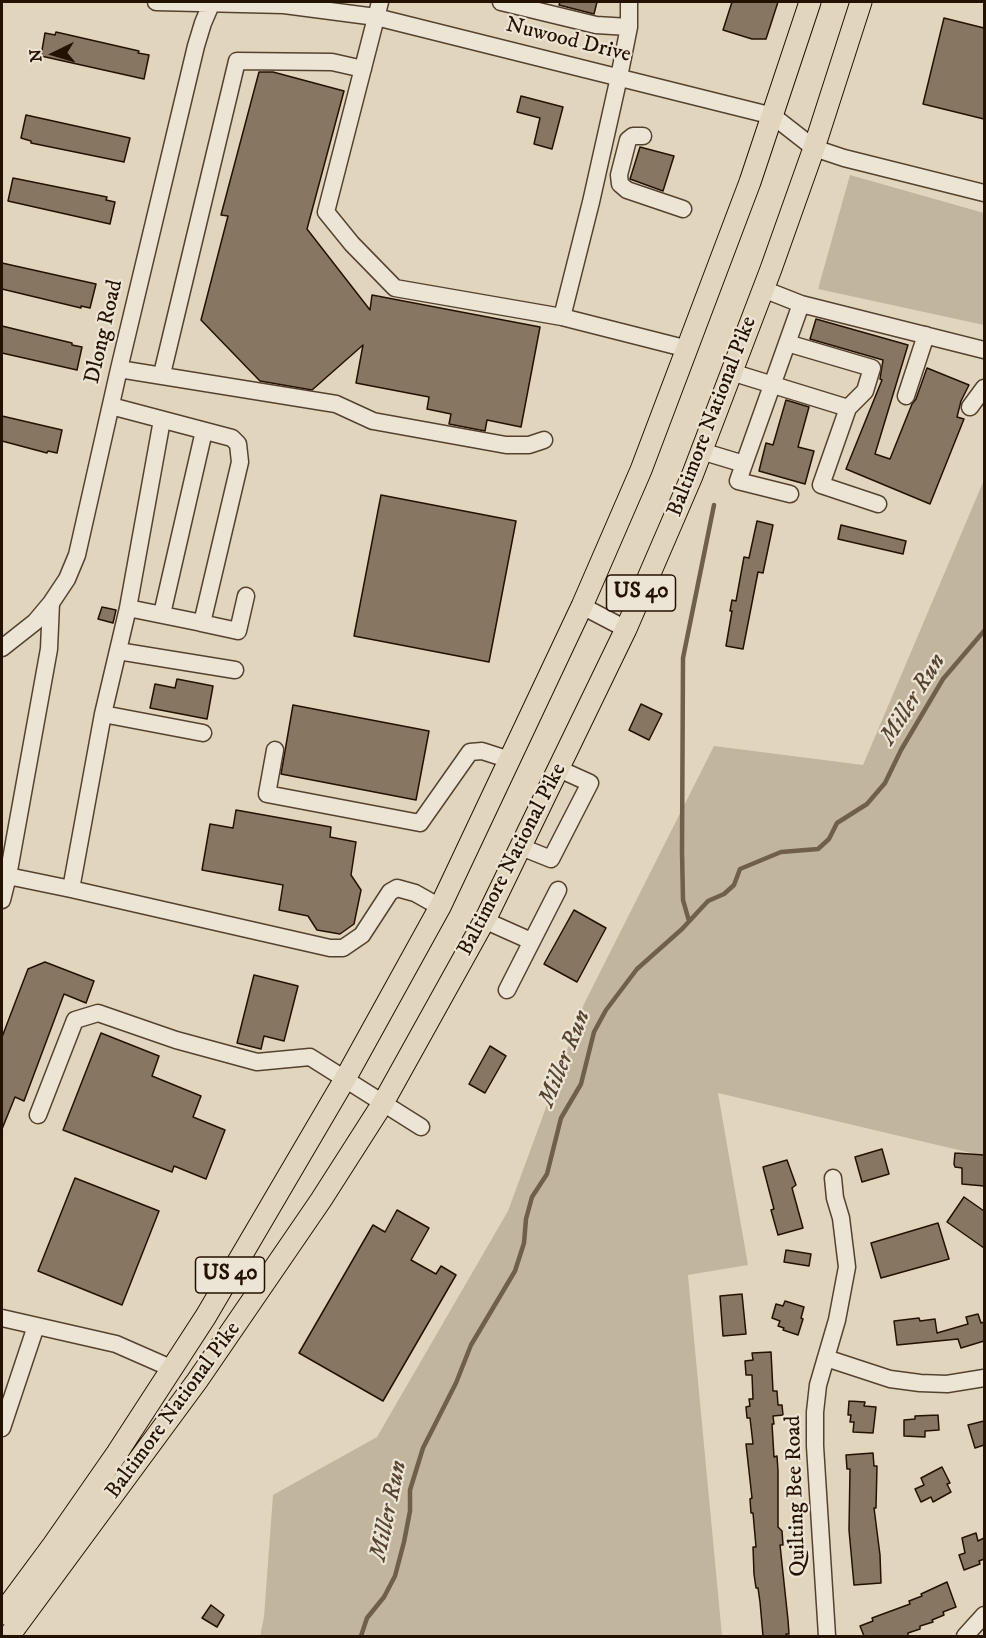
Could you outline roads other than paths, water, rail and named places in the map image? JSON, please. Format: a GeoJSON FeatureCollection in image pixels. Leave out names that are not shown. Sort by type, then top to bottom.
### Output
{"type":"FeatureCollection","features":[{"type":"Feature","properties":{"kind":"main road","name":"Baltimore National Pike"},"geometry":{"type":"LineString","coordinates":[[2,1614],[59,1536],[173,1369],[345,1079],[440,907],[582,606],[641,470],[773,116],[810,2]]}},
{"type":"Feature","properties":{"kind":"main road","name":"Baltimore National Pike"},"geometry":{"type":"LineString","coordinates":[[9,1636],[136,1465],[229,1335],[321,1200],[383,1103],[484,920],[626,629],[701,451],[814,148],[861,2]]}},
{"type":"Feature","properties":{"kind":"street","name":"Nuwood Drive"},"geometry":{"type":"LineString","coordinates":[[156,2],[378,9],[619,77],[773,116],[814,148],[844,158],[984,193]]}},
{"type":"Feature","properties":{"kind":"street","name":"Dlong Road"},"geometry":{"type":"LineString","coordinates":[[2,648],[35,622],[51,603],[67,579],[77,555],[196,46],[212,2]]}},
{"type":"Feature","properties":{"kind":"street"},"geometry":{"type":"LineString","coordinates":[[501,2],[596,25],[629,27]]}},
{"type":"Feature","properties":{"kind":"street"},"geometry":{"type":"LineString","coordinates":[[562,317],[619,77],[629,27],[629,2]]}},
{"type":"Feature","properties":{"kind":"street"},"geometry":{"type":"LineString","coordinates":[[378,9],[326,212],[352,244],[394,288],[562,317],[688,349]]}},
{"type":"Feature","properties":{"kind":"street"},"geometry":{"type":"LineString","coordinates":[[162,374],[237,61],[332,62],[363,69]]}},
{"type":"Feature","properties":{"kind":"street"},"geometry":{"type":"LineString","coordinates":[[643,136],[633,136],[628,140],[620,169],[619,179],[622,187],[683,209]]}},
{"type":"Feature","properties":{"kind":"street"},"geometry":{"type":"LineString","coordinates":[[599,163],[620,169]]}},
{"type":"Feature","properties":{"kind":"street"},"geometry":{"type":"LineString","coordinates":[[763,289],[801,304],[984,350]]}},
{"type":"Feature","properties":{"kind":"street"},"geometry":{"type":"LineString","coordinates":[[790,494],[738,481],[801,304]]}},
{"type":"Feature","properties":{"kind":"street"},"geometry":{"type":"LineString","coordinates":[[906,396],[926,335]]}},
{"type":"Feature","properties":{"kind":"street"},"geometry":{"type":"LineString","coordinates":[[787,343],[872,368],[865,391],[848,408],[821,485],[878,504]]}},
{"type":"Feature","properties":{"kind":"street"},"geometry":{"type":"LineString","coordinates":[[119,369],[162,374],[336,404],[373,421],[506,445],[529,445],[544,440]]}},
{"type":"Feature","properties":{"kind":"street"},"geometry":{"type":"LineString","coordinates":[[731,372],[848,408]]}},
{"type":"Feature","properties":{"kind":"street"},"geometry":{"type":"LineString","coordinates":[[970,407],[984,388]]}},
{"type":"Feature","properties":{"kind":"street"},"geometry":{"type":"LineString","coordinates":[[111,406],[232,438],[238,444],[240,462],[201,622]]}},
{"type":"Feature","properties":{"kind":"street"},"geometry":{"type":"LineString","coordinates":[[71,889],[104,714],[128,608],[162,420]]}},
{"type":"Feature","properties":{"kind":"street"},"geometry":{"type":"LineString","coordinates":[[162,614],[204,431]]}},
{"type":"Feature","properties":{"kind":"street"},"geometry":{"type":"LineString","coordinates":[[701,451],[744,464]]}},
{"type":"Feature","properties":{"kind":"street"},"geometry":{"type":"LineString","coordinates":[[128,608],[238,631],[246,596]]}},
{"type":"Feature","properties":{"kind":"street"},"geometry":{"type":"LineString","coordinates":[[2,900],[49,649],[51,603]]}},
{"type":"Feature","properties":{"kind":"street"},"geometry":{"type":"LineString","coordinates":[[582,606],[626,629]]}},
{"type":"Feature","properties":{"kind":"street"},"geometry":{"type":"LineString","coordinates":[[118,651],[235,670]]}},
{"type":"Feature","properties":{"kind":"street"},"geometry":{"type":"LineString","coordinates":[[104,714],[204,733]]}},
{"type":"Feature","properties":{"kind":"street"},"geometry":{"type":"LineString","coordinates":[[275,750],[267,794],[420,823],[470,752],[482,751],[510,760]]}},
{"type":"Feature","properties":{"kind":"street"},"geometry":{"type":"LineString","coordinates":[[521,847],[551,859],[590,783],[559,769]]}},
{"type":"Feature","properties":{"kind":"street"},"geometry":{"type":"LineString","coordinates":[[8,876],[330,948],[343,948],[362,935],[390,892],[397,888],[416,893],[440,907]]}},
{"type":"Feature","properties":{"kind":"street"},"geometry":{"type":"LineString","coordinates":[[507,990],[558,890]]}},
{"type":"Feature","properties":{"kind":"street"},"geometry":{"type":"LineString","coordinates":[[484,920],[531,941]]}},
{"type":"Feature","properties":{"kind":"street"},"geometry":{"type":"LineString","coordinates":[[38,1115],[75,1020],[98,1013],[176,1040],[257,1062],[310,1057],[421,1127]]}},
{"type":"Feature","properties":{"kind":"street","name":"Quilting Bee Road"},"geometry":{"type":"LineString","coordinates":[[827,1636],[814,1446],[818,1385],[839,1310],[847,1267],[833,1178]]}},
{"type":"Feature","properties":{"kind":"street"},"geometry":{"type":"LineString","coordinates":[[2,1318],[116,1344],[173,1369]]}},
{"type":"Feature","properties":{"kind":"street"},"geometry":{"type":"LineString","coordinates":[[2,1428],[36,1326]]}},
{"type":"Feature","properties":{"kind":"street"},"geometry":{"type":"LineString","coordinates":[[826,1358],[890,1379],[920,1383],[947,1384],[984,1378]]}},
{"type":"Feature","properties":{"kind":"street"},"geometry":{"type":"LineString","coordinates":[[965,1636],[984,1615]]}},
{"type":"Feature","properties":{"kind":"waterway"},"geometry":{"type":"LineString","coordinates":[[689,921],[683,900],[683,658],[714,505]]}},
{"type":"Feature","properties":{"kind":"waterway","name":"Miller Run"},"geometry":{"type":"LineString","coordinates":[[361,1636],[367,1618],[384,1597],[395,1576],[410,1511],[410,1490],[423,1448],[456,1383],[471,1345],[515,1271],[524,1243],[526,1219],[532,1197],[547,1174],[561,1118],[581,1084],[594,1032],[606,1010],[637,969],[682,929],[708,901],[724,894],[734,885],[740,869],[781,852],[818,849],[829,839],[837,823],[867,804],[885,783],[901,750],[943,679],[984,631]]}}]}
